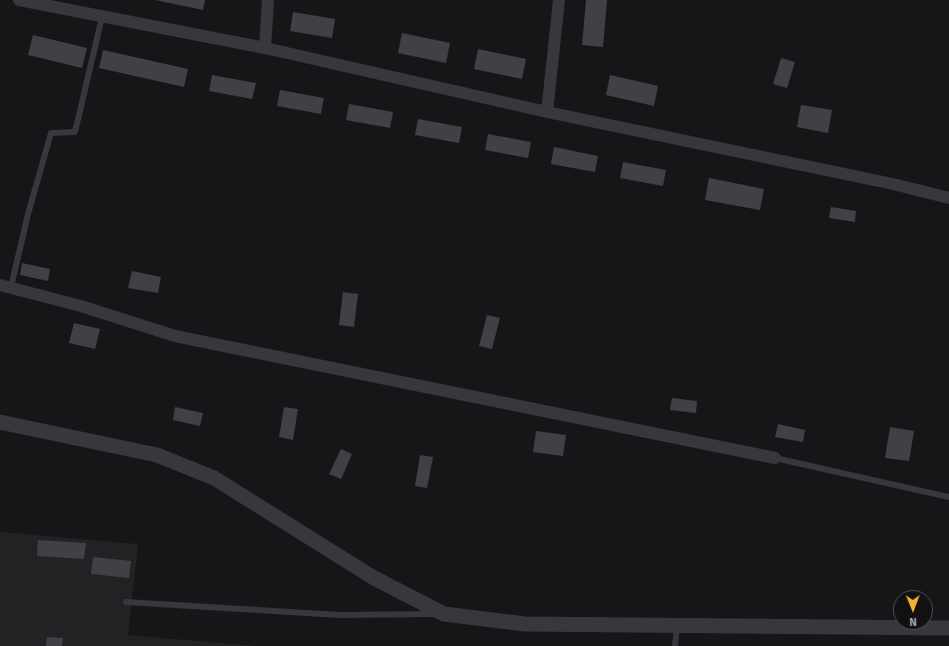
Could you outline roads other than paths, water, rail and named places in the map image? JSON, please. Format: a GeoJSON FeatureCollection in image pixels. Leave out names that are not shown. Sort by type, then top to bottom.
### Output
{"type":"FeatureCollection","features":[{"type":"Feature","properties":{"kind":"street"},"geometry":{"type":"LineString","coordinates":[[19,0],[265,48],[547,112],[877,181],[949,198]]}},
{"type":"Feature","properties":{"kind":"street"},"geometry":{"type":"LineString","coordinates":[[265,48],[268,0]]}},
{"type":"Feature","properties":{"kind":"street"},"geometry":{"type":"LineString","coordinates":[[547,112],[559,0]]}},
{"type":"Feature","properties":{"kind":"street"},"geometry":{"type":"LineString","coordinates":[[6,286],[81,306],[175,336],[775,458]]}},
{"type":"Feature","properties":{"kind":"street"},"geometry":{"type":"LineString","coordinates":[[0,422],[157,455],[214,478],[374,578],[444,614],[525,624],[949,628]]}},
{"type":"Feature","properties":{"kind":"lane"},"geometry":{"type":"LineString","coordinates":[[6,286],[51,133],[75,132],[102,17]]}},
{"type":"Feature","properties":{"kind":"lane"},"geometry":{"type":"LineString","coordinates":[[775,458],[949,497]]}},
{"type":"Feature","properties":{"kind":"lane"},"geometry":{"type":"LineString","coordinates":[[126,602],[339,615],[444,614]]}},
{"type":"Feature","properties":{"kind":"lane"},"geometry":{"type":"LineString","coordinates":[[675,646],[677,626]]}}]}
